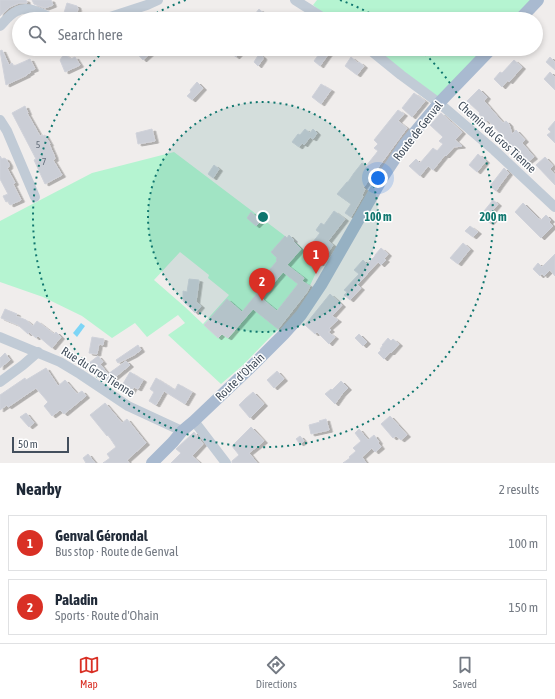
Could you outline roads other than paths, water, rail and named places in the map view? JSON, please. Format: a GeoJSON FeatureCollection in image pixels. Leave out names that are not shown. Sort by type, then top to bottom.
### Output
{"type":"FeatureCollection","features":[{"type":"Feature","properties":{"kind":"main road"},"geometry":{"type":"LineString","coordinates":[[527,12],[538,0]]}},
{"type":"Feature","properties":{"kind":"main road","name":"Route de Genval"},"geometry":{"type":"LineString","coordinates":[[321,285],[404,145],[439,103],[484,56]]}},
{"type":"Feature","properties":{"kind":"main road","name":"Route d'Ohain"},"geometry":{"type":"LineString","coordinates":[[152,463],[182,431],[284,334],[301,315],[321,285]]}},
{"type":"Feature","properties":{"kind":"street"},"geometry":{"type":"LineString","coordinates":[[126,12],[158,0]]}},
{"type":"Feature","properties":{"kind":"street"},"geometry":{"type":"LineString","coordinates":[[295,0],[314,12]]}},
{"type":"Feature","properties":{"kind":"street"},"geometry":{"type":"LineString","coordinates":[[15,12],[21,9],[38,12]]}},
{"type":"Feature","properties":{"kind":"street"},"geometry":{"type":"LineString","coordinates":[[0,26],[12,15]]}},
{"type":"Feature","properties":{"kind":"street","name":"Chemin du Gros Tienne"},"geometry":{"type":"LineString","coordinates":[[378,56],[439,103],[494,150],[555,207]]}},
{"type":"Feature","properties":{"kind":"street"},"geometry":{"type":"LineString","coordinates":[[0,120],[7,131],[35,197]]}},
{"type":"Feature","properties":{"kind":"street","name":"Rue du Gros Tienne"},"geometry":{"type":"LineString","coordinates":[[0,337],[60,362],[128,406],[182,431]]}},
{"type":"Feature","properties":{"kind":"street"},"geometry":{"type":"LineString","coordinates":[[0,382],[38,352]]}},
{"type":"Feature","properties":{"kind":"street"},"geometry":{"type":"LineString","coordinates":[[194,421],[226,463]]}},
{"type":"Feature","properties":{"kind":"water"},"geometry":{"type":"Polygon","coordinates":[[[81,323],[85,326],[77,337],[73,333],[81,323]]]}},
{"type":"Feature","properties":{"kind":"place","name":"Genval Gérondal"},"geometry":{"type":"Point","coordinates":[316,274]}},
{"type":"Feature","properties":{"kind":"place","name":"Paladin"},"geometry":{"type":"Point","coordinates":[262,301]}}]}
